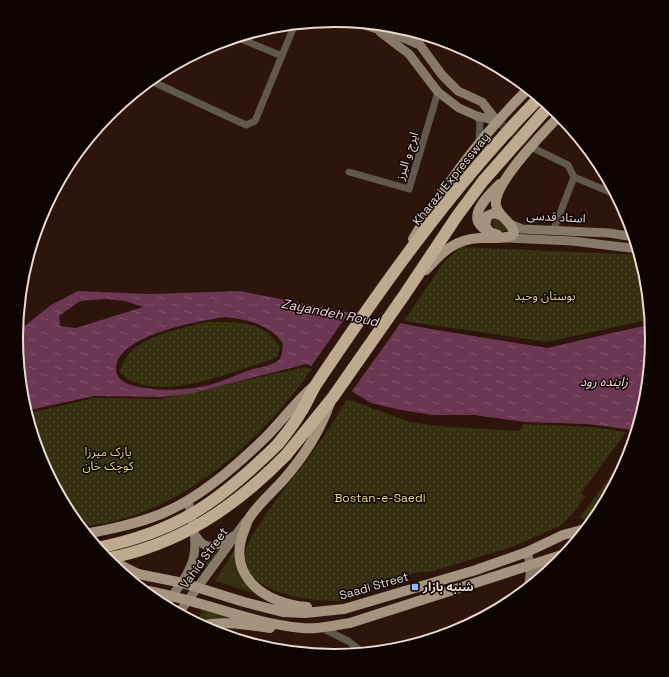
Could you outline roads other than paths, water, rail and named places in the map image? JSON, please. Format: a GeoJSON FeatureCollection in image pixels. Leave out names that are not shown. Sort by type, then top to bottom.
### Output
{"type":"FeatureCollection","features":[{"type":"Feature","properties":{"kind":"highway"},"geometry":{"type":"LineString","coordinates":[[518,119],[522,108],[532,98]]}},
{"type":"Feature","properties":{"kind":"highway","name":"Kharazi Expressway"},"geometry":{"type":"LineString","coordinates":[[103,547],[120,544],[152,533],[192,515],[215,501],[252,470],[278,444],[301,413],[316,384],[388,282],[473,170],[536,101]]}},
{"type":"Feature","properties":{"kind":"highway"},"geometry":{"type":"LineString","coordinates":[[115,560],[121,556],[156,545],[198,527],[243,495],[286,455],[333,397],[457,216],[483,181],[546,110]]}},
{"type":"Feature","properties":{"kind":"main road"},"geometry":{"type":"LineString","coordinates":[[381,31],[409,54],[438,92],[459,108],[477,116],[496,121]]}},
{"type":"Feature","properties":{"kind":"main road"},"geometry":{"type":"LineString","coordinates":[[407,36],[420,45],[442,75],[458,91],[482,102],[496,121]]}},
{"type":"Feature","properties":{"kind":"main road"},"geometry":{"type":"LineString","coordinates":[[388,282],[423,221],[479,143],[496,121],[525,92]]}},
{"type":"Feature","properties":{"kind":"main road"},"geometry":{"type":"LineString","coordinates":[[500,215],[497,210],[496,197],[509,175],[531,147],[556,119]]}},
{"type":"Feature","properties":{"kind":"main road"},"geometry":{"type":"LineString","coordinates":[[506,238],[483,229],[477,222],[478,209],[490,193],[509,175]]}},
{"type":"Feature","properties":{"kind":"main road"},"geometry":{"type":"LineString","coordinates":[[490,232],[485,226],[487,216],[494,213],[500,215]]}},
{"type":"Feature","properties":{"kind":"main road","name":"استاد قدسی"},"geometry":{"type":"LineString","coordinates":[[500,215],[510,224],[522,229],[554,229],[628,236]]}},
{"type":"Feature","properties":{"kind":"main road"},"geometry":{"type":"LineString","coordinates":[[405,294],[438,256],[456,243],[478,238],[506,238],[514,233],[510,224]]}},
{"type":"Feature","properties":{"kind":"main road","name":"استاد قدسی"},"geometry":{"type":"LineString","coordinates":[[506,238],[576,241],[632,248]]}},
{"type":"Feature","properties":{"kind":"main road"},"geometry":{"type":"LineString","coordinates":[[91,533],[134,523],[162,513],[188,500],[218,478],[266,436],[305,393],[316,384]]}},
{"type":"Feature","properties":{"kind":"main road"},"geometry":{"type":"LineString","coordinates":[[333,397],[322,424],[305,452],[286,477],[250,517],[241,537],[238,549],[239,560],[248,580],[254,587],[273,599],[297,606],[344,609]]}},
{"type":"Feature","properties":{"kind":"main road","name":"Vahid Street"},"geometry":{"type":"LineString","coordinates":[[168,602],[183,583],[195,557],[196,536],[188,500]]}},
{"type":"Feature","properties":{"kind":"main road","name":"Vahid Street"},"geometry":{"type":"LineString","coordinates":[[182,609],[250,517]]}},
{"type":"Feature","properties":{"kind":"main road"},"geometry":{"type":"LineString","coordinates":[[105,530],[110,555]]}},
{"type":"Feature","properties":{"kind":"main road","name":"Saadi Street"},"geometry":{"type":"LineString","coordinates":[[123,568],[138,574],[183,583],[244,602],[283,612],[305,613],[344,609],[476,570],[527,552],[563,535],[580,530]]}},
{"type":"Feature","properties":{"kind":"main road"},"geometry":{"type":"LineString","coordinates":[[196,536],[203,545],[211,548],[218,546],[236,534]]}},
{"type":"Feature","properties":{"kind":"main road"},"geometry":{"type":"LineString","coordinates":[[527,552],[531,566],[531,580]]}},
{"type":"Feature","properties":{"kind":"main road"},"geometry":{"type":"LineString","coordinates":[[212,625],[228,623],[283,630],[350,623],[557,557]]}},
{"type":"Feature","properties":{"kind":"main road"},"geometry":{"type":"LineString","coordinates":[[537,575],[546,561]]}},
{"type":"Feature","properties":{"kind":"main road"},"geometry":{"type":"LineString","coordinates":[[153,592],[239,615],[303,628]]}},
{"type":"Feature","properties":{"kind":"street"},"geometry":{"type":"LineString","coordinates":[[157,82],[246,125],[254,121],[293,30]]}},
{"type":"Feature","properties":{"kind":"street"},"geometry":{"type":"LineString","coordinates":[[245,41],[282,56]]}},
{"type":"Feature","properties":{"kind":"street","name":"ایرج و البرز"},"geometry":{"type":"LineString","coordinates":[[348,172],[409,189],[438,92]]}},
{"type":"Feature","properties":{"kind":"street"},"geometry":{"type":"LineString","coordinates":[[477,116],[480,122],[479,143]]}},
{"type":"Feature","properties":{"kind":"street"},"geometry":{"type":"LineString","coordinates":[[531,147],[568,165],[574,177],[609,191]]}},
{"type":"Feature","properties":{"kind":"street"},"geometry":{"type":"LineString","coordinates":[[554,229],[574,177]]}},
{"type":"Feature","properties":{"kind":"street"},"geometry":{"type":"LineString","coordinates":[[320,627],[348,641],[358,649]]}},
{"type":"Feature","properties":{"kind":"water","name":"زاینده رود"},"geometry":{"type":"Polygon","coordinates":[[[78,291],[149,294],[240,291],[425,328],[547,348],[645,326],[646,338],[640,399],[632,430],[588,424],[525,422],[475,415],[433,415],[401,410],[371,403],[307,364],[188,394],[160,397],[94,396],[32,410],[24,359],[24,327],[51,305],[78,291]],[[106,299],[80,301],[59,316],[60,326],[76,328],[143,307],[125,301],[106,299]],[[225,317],[197,322],[179,326],[144,339],[129,347],[120,357],[116,369],[118,376],[124,382],[136,386],[159,390],[195,388],[216,383],[253,369],[270,365],[279,360],[282,354],[283,343],[271,331],[264,327],[241,319],[225,317]]]}},
{"type":"Feature","properties":{"kind":"tunnel"},"geometry":{"type":"LineString","coordinates":[[497,121],[531,147]]}},
{"type":"Feature","properties":{"kind":"place","name":"شنبه بازار"},"geometry":{"type":"Point","coordinates":[415,587]}},
{"type":"Feature","properties":{"kind":"park label","name":"بوستان وحید"},"geometry":{"type":"Point","coordinates":[545,296]}},
{"type":"Feature","properties":{"kind":"park label","name":"پارک میرزا کوچک خان"},"geometry":{"type":"Point","coordinates":[108,459]}},
{"type":"Feature","properties":{"kind":"park label","name":"Bostan-e-Saedi"},"geometry":{"type":"Point","coordinates":[380,498]}},
{"type":"Feature","properties":{"kind":"water label","name":"Zayandeh Roud"},"geometry":{"type":"Point","coordinates":[330,312]}}]}
